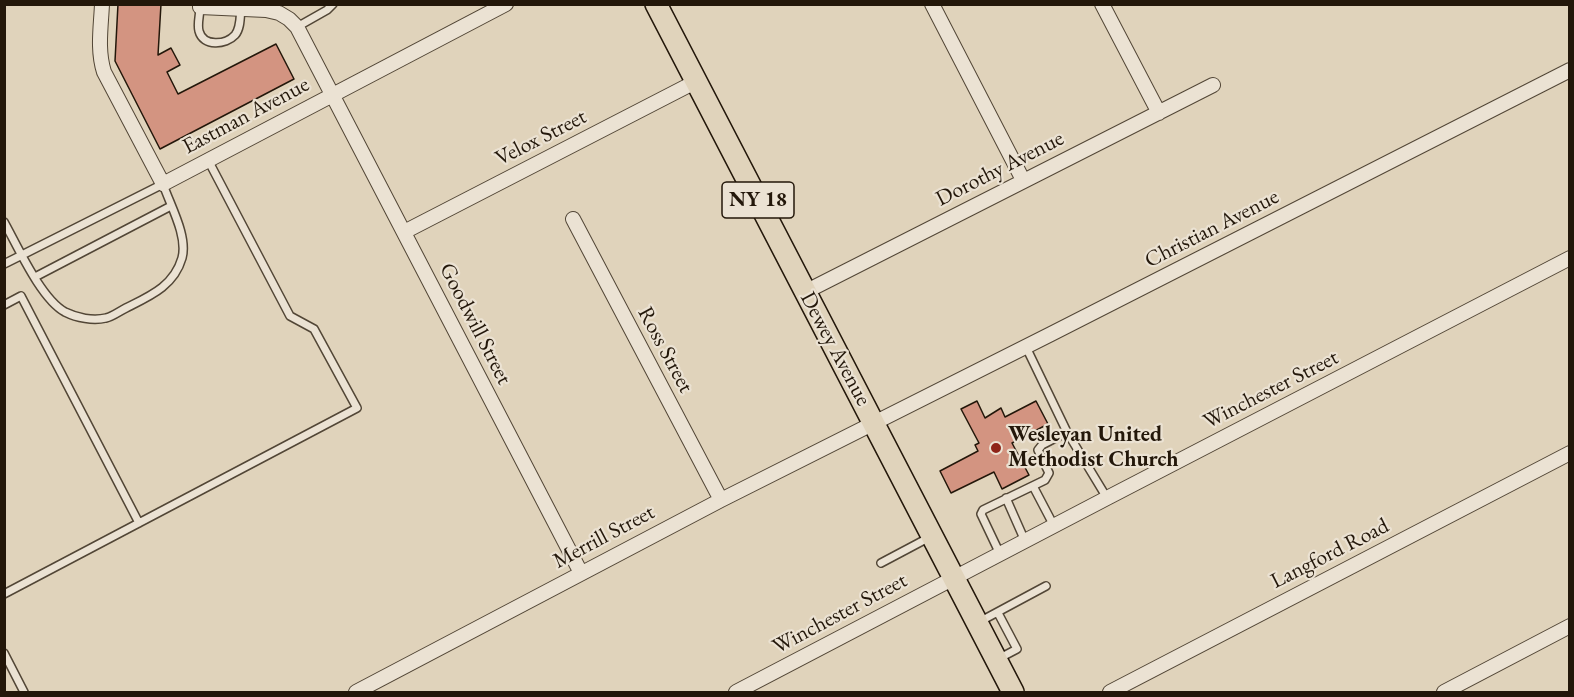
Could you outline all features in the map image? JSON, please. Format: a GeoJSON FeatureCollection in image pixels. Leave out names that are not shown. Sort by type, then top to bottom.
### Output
{"type":"FeatureCollection","features":[{"type":"Feature","properties":{"kind":"main road","name":"Dewey Avenue"},"geometry":{"type":"LineString","coordinates":[[656,4],[1013,693]]}},
{"type":"Feature","properties":{"kind":"street"},"geometry":{"type":"LineString","coordinates":[[102,4],[100,46],[102,66],[163,184]]}},
{"type":"Feature","properties":{"kind":"street","name":"Eastman Avenue"},"geometry":{"type":"LineString","coordinates":[[163,184],[506,4]]}},
{"type":"Feature","properties":{"kind":"street"},"geometry":{"type":"LineString","coordinates":[[932,4],[1023,180]]}},
{"type":"Feature","properties":{"kind":"street"},"geometry":{"type":"LineString","coordinates":[[1102,4],[1159,113]]}},
{"type":"Feature","properties":{"kind":"street"},"geometry":{"type":"LineString","coordinates":[[200,6],[266,10],[279,13],[297,27]]}},
{"type":"Feature","properties":{"kind":"street","name":"Goodwill Street"},"geometry":{"type":"LineString","coordinates":[[297,27],[581,573]]}},
{"type":"Feature","properties":{"kind":"street","name":"Christian Avenue"},"geometry":{"type":"LineString","coordinates":[[874,423],[1569,70]]}},
{"type":"Feature","properties":{"kind":"street","name":"Velox Street"},"geometry":{"type":"LineString","coordinates":[[404,231],[696,81]]}},
{"type":"Feature","properties":{"kind":"street","name":"Dorothy Avenue"},"geometry":{"type":"LineString","coordinates":[[805,292],[1214,85]]}},
{"type":"Feature","properties":{"kind":"street","name":"Ross Street"},"geometry":{"type":"LineString","coordinates":[[573,219],[721,500]]}},
{"type":"Feature","properties":{"kind":"street","name":"Winchester Street"},"geometry":{"type":"LineString","coordinates":[[736,693],[1569,258]]}},
{"type":"Feature","properties":{"kind":"street","name":"Merrill Street"},"geometry":{"type":"LineString","coordinates":[[356,693],[721,500],[874,423]]}},
{"type":"Feature","properties":{"kind":"street","name":"Langford Road"},"geometry":{"type":"LineString","coordinates":[[1110,693],[1569,453]]}},
{"type":"Feature","properties":{"kind":"street"},"geometry":{"type":"LineString","coordinates":[[1444,693],[1569,626]]}},
{"type":"Feature","properties":{"kind":"lane"},"geometry":{"type":"LineString","coordinates":[[297,27],[327,10],[333,4]]}},
{"type":"Feature","properties":{"kind":"lane"},"geometry":{"type":"LineString","coordinates":[[200,6],[199,31],[206,41],[212,43],[235,35],[241,7]]}},
{"type":"Feature","properties":{"kind":"lane"},"geometry":{"type":"LineString","coordinates":[[4,594],[357,408],[314,329],[290,316],[208,160]]}},
{"type":"Feature","properties":{"kind":"lane"},"geometry":{"type":"LineString","coordinates":[[4,222],[34,277],[51,301],[65,312],[87,319],[107,318],[156,293],[173,277],[183,256],[182,233],[163,184]]}},
{"type":"Feature","properties":{"kind":"lane","name":"Eastman Avenue"},"geometry":{"type":"LineString","coordinates":[[4,264],[163,184]]}},
{"type":"Feature","properties":{"kind":"lane"},"geometry":{"type":"LineString","coordinates":[[34,277],[171,206]]}},
{"type":"Feature","properties":{"kind":"lane"},"geometry":{"type":"LineString","coordinates":[[4,305],[21,296],[139,523]]}},
{"type":"Feature","properties":{"kind":"lane"},"geometry":{"type":"LineString","coordinates":[[1026,347],[1067,432],[1107,498]]}},
{"type":"Feature","properties":{"kind":"lane"},"geometry":{"type":"LineString","coordinates":[[1000,554],[981,514],[983,510],[1046,480],[1049,473],[1038,450],[1042,445],[1067,432]]}},
{"type":"Feature","properties":{"kind":"lane"},"geometry":{"type":"LineString","coordinates":[[1033,486],[1054,526]]}},
{"type":"Feature","properties":{"kind":"lane"},"geometry":{"type":"LineString","coordinates":[[1006,498],[1025,541]]}},
{"type":"Feature","properties":{"kind":"lane"},"geometry":{"type":"LineString","coordinates":[[881,563],[932,536]]}},
{"type":"Feature","properties":{"kind":"lane"},"geometry":{"type":"LineString","coordinates":[[977,624],[1046,586]]}},
{"type":"Feature","properties":{"kind":"lane"},"geometry":{"type":"LineString","coordinates":[[996,660],[1017,649],[998,613]]}},
{"type":"Feature","properties":{"kind":"lane"},"geometry":{"type":"LineString","coordinates":[[4,653],[24,693]]}},
{"type":"Feature","properties":{"kind":"building"},"geometry":{"type":"Polygon","coordinates":[[[118,4],[161,4],[158,55],[171,48],[180,65],[167,72],[178,94],[276,44],[294,79],[160,149],[115,61],[118,4]]]}},
{"type":"Feature","properties":{"kind":"building","name":"Wesleyan United Methodist Church"},"geometry":{"type":"Polygon","coordinates":[[[977,401],[985,418],[1001,408],[1005,417],[1036,401],[1048,424],[1012,443],[1029,475],[1002,489],[994,472],[951,493],[940,471],[978,451],[975,445],[979,443],[961,409],[977,401]]]}},
{"type":"Feature","properties":{"kind":"place","name":"Wesleyan United Methodist Church"},"geometry":{"type":"Point","coordinates":[996,448]}}]}
